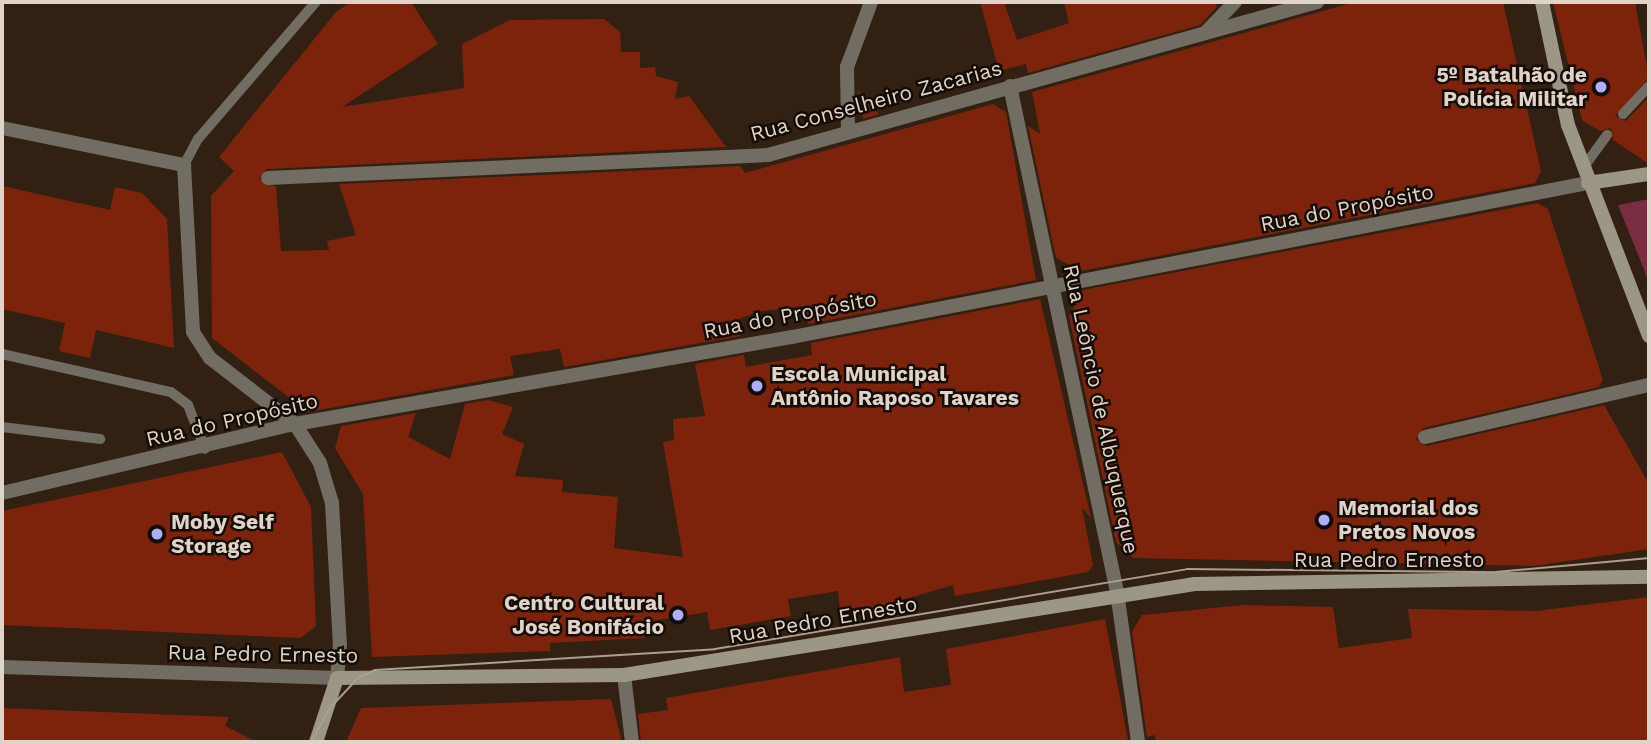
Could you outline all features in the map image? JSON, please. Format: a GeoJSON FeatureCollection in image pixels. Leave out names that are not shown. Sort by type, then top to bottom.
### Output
{"type":"FeatureCollection","features":[{"type":"Feature","properties":{"kind":"street"},"geometry":{"type":"LineString","coordinates":[[848,132],[847,67],[871,2]]}},
{"type":"Feature","properties":{"kind":"street"},"geometry":{"type":"LineString","coordinates":[[1206,32],[1236,2]]}},
{"type":"Feature","properties":{"kind":"street","name":"Rua Conselheiro Zacarias"},"geometry":{"type":"LineString","coordinates":[[268,178],[720,161],[768,155],[1317,2]]}},
{"type":"Feature","properties":{"kind":"street"},"geometry":{"type":"LineString","coordinates":[[1542,2],[1583,168],[1649,336]]}},
{"type":"Feature","properties":{"kind":"street","name":"Rua Leôncio de Albuquerque"},"geometry":{"type":"LineString","coordinates":[[1010,86],[1055,285],[1117,592],[1138,742]]}},
{"type":"Feature","properties":{"kind":"street"},"geometry":{"type":"LineString","coordinates":[[2,128],[184,166],[181,201],[197,344],[295,424],[320,463],[332,503],[340,610],[337,678],[316,742]]}},
{"type":"Feature","properties":{"kind":"street"},"geometry":{"type":"LineString","coordinates":[[1588,183],[1649,174]]}},
{"type":"Feature","properties":{"kind":"street","name":"Rua do Propósito"},"geometry":{"type":"LineString","coordinates":[[2,493],[205,449],[295,424],[1055,285],[1588,183]]}},
{"type":"Feature","properties":{"kind":"street"},"geometry":{"type":"LineString","coordinates":[[1425,437],[1649,384]]}},
{"type":"Feature","properties":{"kind":"street","name":"Rua Pedro Ernesto"},"geometry":{"type":"LineString","coordinates":[[2,667],[337,678],[624,675],[1117,592],[1286,580],[1649,577]]}},
{"type":"Feature","properties":{"kind":"street"},"geometry":{"type":"LineString","coordinates":[[624,675],[632,742]]}},
{"type":"Feature","properties":{"kind":"lane"},"geometry":{"type":"LineString","coordinates":[[184,166],[198,139],[316,2]]}},
{"type":"Feature","properties":{"kind":"lane"},"geometry":{"type":"LineString","coordinates":[[1623,114],[1649,86]]}},
{"type":"Feature","properties":{"kind":"lane"},"geometry":{"type":"LineString","coordinates":[[1583,168],[1607,135]]}},
{"type":"Feature","properties":{"kind":"lane"},"geometry":{"type":"LineString","coordinates":[[2,354],[177,395],[188,405],[205,449]]}},
{"type":"Feature","properties":{"kind":"lane"},"geometry":{"type":"LineString","coordinates":[[2,427],[100,439]]}},
{"type":"Feature","properties":{"kind":"shaded area"},"geometry":{"type":"Polygon","coordinates":[[[1649,199],[1649,282],[1618,205],[1649,199]]]}},
{"type":"Feature","properties":{"kind":"building"},"geometry":{"type":"Polygon","coordinates":[[[351,2],[411,2],[438,44],[342,107],[464,88],[462,44],[510,20],[604,19],[620,32],[621,52],[640,52],[640,68],[655,67],[656,76],[678,82],[675,99],[689,96],[726,147],[267,169],[259,179],[276,187],[281,251],[329,250],[327,241],[356,235],[339,184],[740,166],[745,173],[993,104],[1006,112],[1036,280],[808,324],[805,306],[761,311],[736,320],[740,336],[564,367],[560,349],[510,356],[514,375],[308,412],[212,338],[211,196],[234,171],[219,157],[336,12],[351,2]]]}},
{"type":"Feature","properties":{"kind":"building"},"geometry":{"type":"Polygon","coordinates":[[[980,2],[1004,2],[1017,40],[1069,23],[1064,2],[1215,2],[1217,7],[1200,25],[1028,73],[1026,64],[999,71],[980,2]]]}},
{"type":"Feature","properties":{"kind":"building"},"geometry":{"type":"Polygon","coordinates":[[[1355,2],[1503,2],[1541,171],[1535,183],[1081,271],[1056,258],[1028,126],[1040,134],[1032,92],[1355,2]]]}},
{"type":"Feature","properties":{"kind":"building","name":"5º Batalhão de Polícia Militar"},"geometry":{"type":"Polygon","coordinates":[[[1553,2],[1635,2],[1649,78],[1615,116],[1626,121],[1649,97],[1649,164],[1613,140],[1611,128],[1600,131],[1582,120],[1553,2]]]}},
{"type":"Feature","properties":{"kind":"building"},"geometry":{"type":"Polygon","coordinates":[[[857,90],[879,114],[863,119],[857,90]]]}},
{"type":"Feature","properties":{"kind":"building"},"geometry":{"type":"Polygon","coordinates":[[[2,186],[110,210],[115,187],[142,193],[167,219],[174,348],[96,330],[90,358],[59,351],[65,323],[2,309],[2,186]]]}},
{"type":"Feature","properties":{"kind":"building"},"geometry":{"type":"Polygon","coordinates":[[[1538,203],[1548,209],[1603,380],[1599,387],[1423,428],[1416,440],[1427,446],[1604,405],[1649,484],[1649,549],[1533,566],[1133,558],[1116,542],[1069,316],[1083,290],[1538,203]]]}},
{"type":"Feature","properties":{"kind":"building"},"geometry":{"type":"Polygon","coordinates":[[[1040,299],[1091,518],[1082,508],[1093,565],[1088,572],[955,596],[953,585],[841,618],[838,591],[788,599],[791,616],[710,630],[707,612],[646,622],[645,638],[550,643],[550,651],[372,657],[363,494],[335,448],[341,426],[416,413],[408,437],[450,459],[465,404],[488,400],[513,407],[502,434],[524,444],[515,476],[563,480],[562,492],[618,497],[614,548],[683,557],[663,442],[674,440],[673,419],[705,416],[695,364],[744,355],[746,367],[812,355],[811,343],[1040,299]]]}},
{"type":"Feature","properties":{"kind":"building","name":"Moby Self Storage"},"geometry":{"type":"Polygon","coordinates":[[[282,452],[311,507],[316,626],[301,638],[2,625],[2,511],[282,452]]]}},
{"type":"Feature","properties":{"kind":"building"},"geometry":{"type":"Polygon","coordinates":[[[1649,597],[1649,742],[1156,742],[1155,735],[1147,737],[1132,632],[1142,615],[1243,605],[1333,607],[1339,648],[1412,638],[1408,609],[1536,611],[1649,597]]]}},
{"type":"Feature","properties":{"kind":"building"},"geometry":{"type":"Polygon","coordinates":[[[1105,619],[1128,740],[641,742],[638,714],[668,710],[666,698],[900,657],[904,692],[951,685],[946,649],[1105,619]]]}},
{"type":"Feature","properties":{"kind":"building"},"geometry":{"type":"Polygon","coordinates":[[[611,699],[622,742],[346,742],[361,708],[611,699]]]}},
{"type":"Feature","properties":{"kind":"building"},"geometry":{"type":"Polygon","coordinates":[[[2,708],[229,717],[225,726],[257,742],[2,742],[2,708]]]}},
{"type":"Feature","properties":{"kind":"tram line"},"geometry":{"type":"LineString","coordinates":[[311,742],[329,709],[358,678],[375,670],[715,649],[1187,569],[1496,572],[1649,558]]}},
{"type":"Feature","properties":{"kind":"place","name":"5º Batalhão de Polícia Militar"},"geometry":{"type":"Point","coordinates":[1601,87]}},
{"type":"Feature","properties":{"kind":"place","name":"Escola Municipal Antônio Raposo Tavares"},"geometry":{"type":"Point","coordinates":[757,386]}},
{"type":"Feature","properties":{"kind":"place","name":"Memorial dos Pretos Novos"},"geometry":{"type":"Point","coordinates":[1324,520]}},
{"type":"Feature","properties":{"kind":"place","name":"Moby Self Storage"},"geometry":{"type":"Point","coordinates":[157,534]}},
{"type":"Feature","properties":{"kind":"place","name":"Centro Cultural José Bonifácio"},"geometry":{"type":"Point","coordinates":[678,615]}}]}
